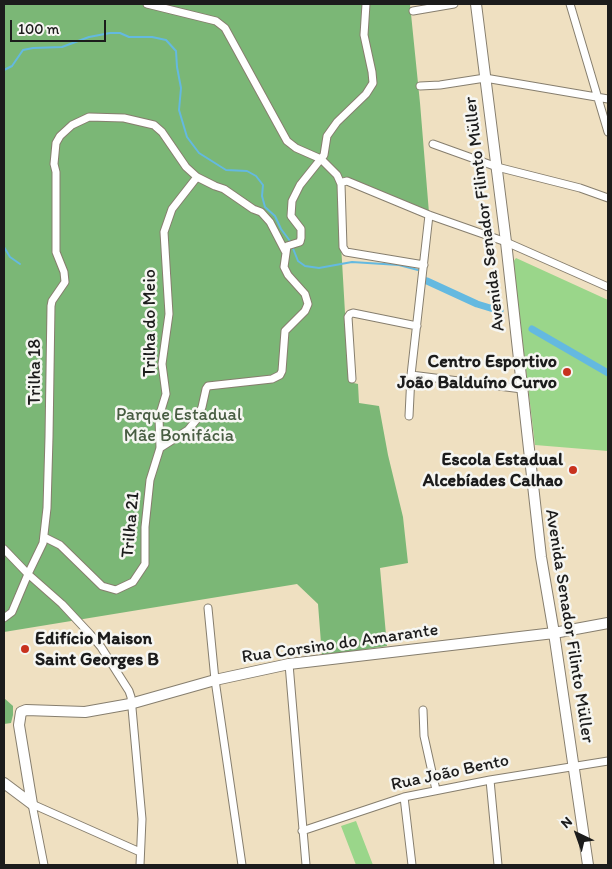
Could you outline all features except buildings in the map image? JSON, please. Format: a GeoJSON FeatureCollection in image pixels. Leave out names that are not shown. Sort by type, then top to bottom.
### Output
{"type":"FeatureCollection","features":[{"type":"Feature","properties":{"kind":"street"},"geometry":{"type":"LineString","coordinates":[[151,4],[216,21],[221,24],[239,52],[287,141],[296,148],[321,159],[337,175],[342,184],[343,247],[346,252],[424,265]]}},
{"type":"Feature","properties":{"kind":"street"},"geometry":{"type":"LineString","coordinates":[[286,249],[300,242],[302,238],[301,229],[290,216],[292,201],[300,185],[324,155],[327,136],[337,122],[366,94],[373,83],[364,35],[366,4]]}},
{"type":"Feature","properties":{"kind":"street"},"geometry":{"type":"LineString","coordinates":[[413,11],[454,4]]}},
{"type":"Feature","properties":{"kind":"street","name":"Avenida Senador Filinto Müller"},"geometry":{"type":"LineString","coordinates":[[476,4],[506,242],[541,557],[554,632],[588,865]]}},
{"type":"Feature","properties":{"kind":"street"},"geometry":{"type":"LineString","coordinates":[[570,4],[608,132]]}},
{"type":"Feature","properties":{"kind":"street"},"geometry":{"type":"LineString","coordinates":[[420,86],[486,78],[608,99]]}},
{"type":"Feature","properties":{"kind":"street","name":"Trilha 18"},"geometry":{"type":"LineString","coordinates":[[4,618],[12,612],[44,537],[49,437],[51,306],[52,301],[65,282],[64,272],[56,252],[56,172],[54,164],[56,143],[65,130],[89,117],[139,120],[154,125],[162,132],[186,167],[197,177]]}},
{"type":"Feature","properties":{"kind":"street"},"geometry":{"type":"LineString","coordinates":[[433,144],[496,167],[580,188],[608,198]]}},
{"type":"Feature","properties":{"kind":"street"},"geometry":{"type":"LineString","coordinates":[[160,448],[188,430],[199,413],[208,386],[272,379],[280,375],[282,371],[285,331],[305,311],[308,304],[305,294],[288,275],[284,267],[286,249],[270,222],[261,212],[253,209],[224,189],[197,177]]}},
{"type":"Feature","properties":{"kind":"street","name":"Trilha do Meio"},"geometry":{"type":"LineString","coordinates":[[160,448],[159,416],[166,394],[162,364],[169,314],[164,232],[172,209],[197,177]]}},
{"type":"Feature","properties":{"kind":"street"},"geometry":{"type":"LineString","coordinates":[[342,184],[347,181],[429,215],[506,242],[608,287]]}},
{"type":"Feature","properties":{"kind":"street"},"geometry":{"type":"LineString","coordinates":[[410,416],[411,375],[429,215]]}},
{"type":"Feature","properties":{"kind":"street"},"geometry":{"type":"LineString","coordinates":[[352,379],[348,317],[350,314],[353,313],[417,326]]}},
{"type":"Feature","properties":{"kind":"street"},"geometry":{"type":"LineString","coordinates":[[411,375],[522,389]]}},
{"type":"Feature","properties":{"kind":"street","name":"Trilha 21"},"geometry":{"type":"LineString","coordinates":[[44,537],[60,545],[102,586],[116,590],[133,582],[145,564],[145,527],[150,480],[160,448]]}},
{"type":"Feature","properties":{"kind":"street"},"geometry":{"type":"LineString","coordinates":[[4,549],[80,623],[101,647],[127,688],[130,697],[142,819],[140,865]]}},
{"type":"Feature","properties":{"kind":"street"},"geometry":{"type":"LineString","coordinates":[[208,608],[215,680],[242,865]]}},
{"type":"Feature","properties":{"kind":"street","name":"Rua Corsino do Amarante"},"geometry":{"type":"LineString","coordinates":[[32,804],[19,725],[21,712],[26,710],[85,712],[130,704],[215,680],[289,664],[554,632],[608,623]]}},
{"type":"Feature","properties":{"kind":"street"},"geometry":{"type":"LineString","coordinates":[[289,664],[306,865]]}},
{"type":"Feature","properties":{"kind":"street"},"geometry":{"type":"LineString","coordinates":[[423,710],[424,736],[436,790]]}},
{"type":"Feature","properties":{"kind":"street","name":"Rua João Bento"},"geometry":{"type":"LineString","coordinates":[[302,831],[404,797],[490,780],[608,761]]}},
{"type":"Feature","properties":{"kind":"street"},"geometry":{"type":"LineString","coordinates":[[490,780],[498,865]]}},
{"type":"Feature","properties":{"kind":"street"},"geometry":{"type":"LineString","coordinates":[[4,783],[32,804],[140,852]]}},
{"type":"Feature","properties":{"kind":"street"},"geometry":{"type":"LineString","coordinates":[[404,797],[412,865]]}},
{"type":"Feature","properties":{"kind":"street"},"geometry":{"type":"LineString","coordinates":[[32,804],[44,865]]}},
{"type":"Feature","properties":{"kind":"green space","name":"Parque Estadual Mãe Bonifácia"},"geometry":{"type":"Polygon","coordinates":[[[4,4],[410,4],[429,213],[337,175],[349,382],[358,384],[359,403],[379,406],[388,455],[403,517],[408,563],[380,568],[387,646],[322,656],[318,604],[297,584],[4,632],[4,4]]]}},
{"type":"Feature","properties":{"kind":"green space","name":"Centro Esportivo João Balduíno Curvo"},"geometry":{"type":"Polygon","coordinates":[[[516,258],[608,300],[608,451],[535,445],[513,262],[516,258]]]}},
{"type":"Feature","properties":{"kind":"green space"},"geometry":{"type":"Polygon","coordinates":[[[4,698],[13,706],[13,715],[11,723],[4,724],[4,698]]]}},
{"type":"Feature","properties":{"kind":"green space"},"geometry":{"type":"Polygon","coordinates":[[[356,821],[373,865],[356,865],[341,826],[356,821]]]}},
{"type":"Feature","properties":{"kind":"waterway"},"geometry":{"type":"LineString","coordinates":[[4,70],[12,66],[23,50],[62,47],[89,37],[110,33],[120,33],[129,37],[152,37],[166,40],[176,51],[181,88],[179,110],[187,137],[199,153],[226,170],[247,171],[256,176],[263,185],[262,196],[265,207],[275,216],[281,229],[290,241],[298,261],[305,266],[319,268],[352,262],[399,265],[418,270]]}},
{"type":"Feature","properties":{"kind":"waterway"},"geometry":{"type":"LineString","coordinates":[[4,247],[10,257],[20,264]]}},
{"type":"Feature","properties":{"kind":"waterway"},"geometry":{"type":"LineString","coordinates":[[427,281],[477,304],[500,311]]}},
{"type":"Feature","properties":{"kind":"waterway"},"geometry":{"type":"LineString","coordinates":[[532,329],[608,373]]}},
{"type":"Feature","properties":{"kind":"place","name":"Centro Esportivo João Balduíno Curvo"},"geometry":{"type":"Point","coordinates":[567,372]}},
{"type":"Feature","properties":{"kind":"place","name":"Escola Estadual Alcebíades Calhao"},"geometry":{"type":"Point","coordinates":[573,470]}},
{"type":"Feature","properties":{"kind":"place","name":"Edifício Maison Saint Georges B"},"geometry":{"type":"Point","coordinates":[25,649]}}]}
